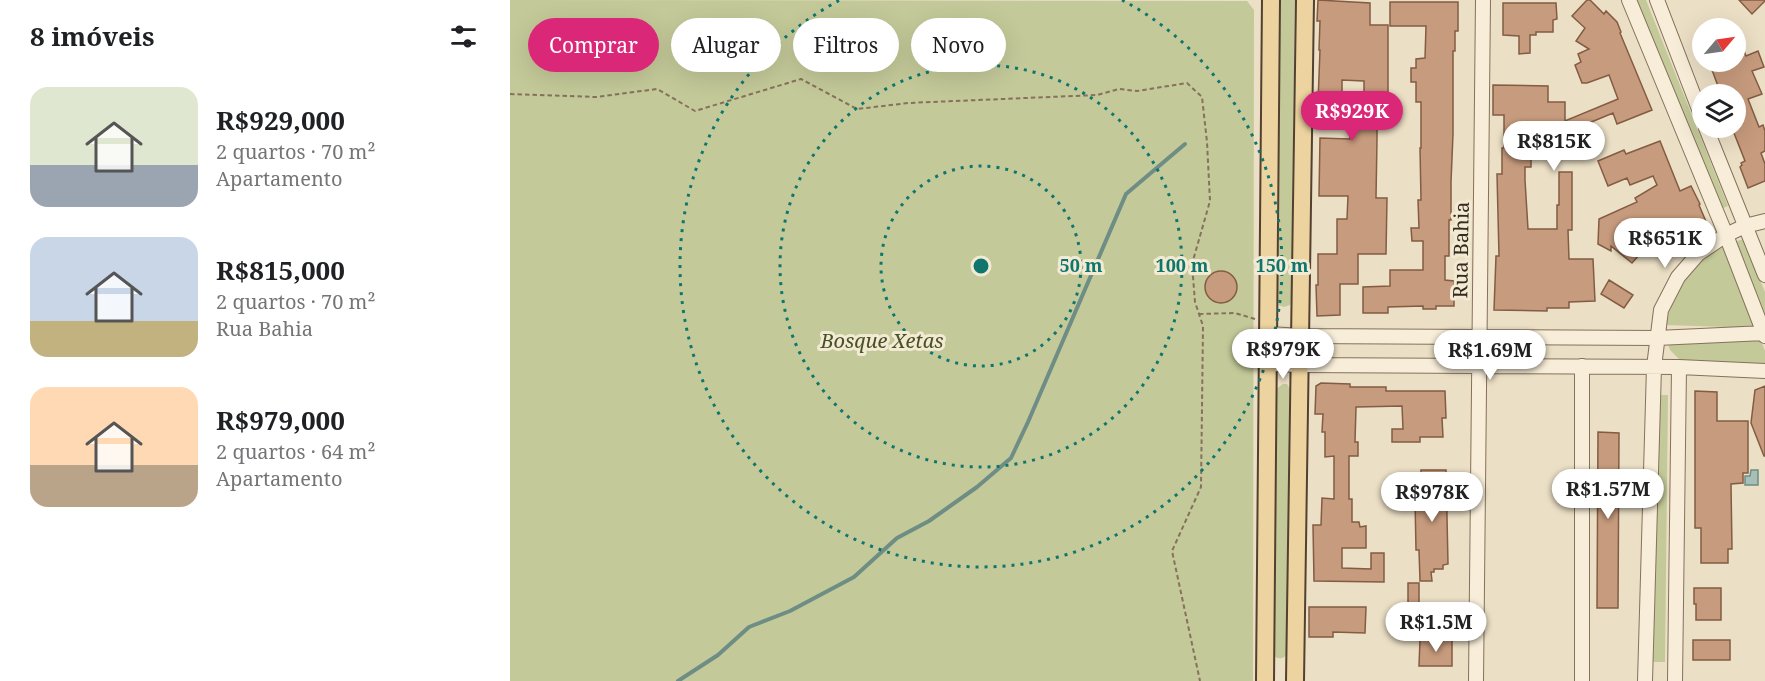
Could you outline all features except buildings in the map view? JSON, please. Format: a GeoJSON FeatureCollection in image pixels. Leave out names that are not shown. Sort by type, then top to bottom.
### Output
{"type":"FeatureCollection","features":[{"type":"Feature","properties":{"kind":"main road"},"geometry":{"type":"LineString","coordinates":[[1265,681],[1271,0]]}},
{"type":"Feature","properties":{"kind":"main road"},"geometry":{"type":"LineString","coordinates":[[1295,681],[1305,0]]}},
{"type":"Feature","properties":{"kind":"street","name":"Rua Bahia"},"geometry":{"type":"LineString","coordinates":[[1476,681],[1483,0]]}},
{"type":"Feature","properties":{"kind":"street"},"geometry":{"type":"LineString","coordinates":[[1269,328],[1300,336],[1657,338],[1765,334],[1629,0]]}},
{"type":"Feature","properties":{"kind":"street"},"geometry":{"type":"LineString","coordinates":[[1657,0],[1692,91]]}},
{"type":"Feature","properties":{"kind":"street"},"geometry":{"type":"LineString","coordinates":[[1710,138],[1765,275]]}},
{"type":"Feature","properties":{"kind":"street"},"geometry":{"type":"LineString","coordinates":[[1645,681],[1654,367],[1661,310],[1678,278],[1698,254],[1725,235],[1745,226],[1765,221]]}},
{"type":"Feature","properties":{"kind":"street"},"geometry":{"type":"LineString","coordinates":[[1657,338],[1670,359],[1679,367],[1675,681]]}},
{"type":"Feature","properties":{"kind":"street"},"geometry":{"type":"LineString","coordinates":[[1268,364],[1679,367],[1765,371]]}},
{"type":"Feature","properties":{"kind":"street"},"geometry":{"type":"LineString","coordinates":[[1582,366],[1582,681]]}},
{"type":"Feature","properties":{"kind":"path"},"geometry":{"type":"LineString","coordinates":[[510,94],[596,97],[657,89],[695,111],[801,79],[857,109],[908,103],[1097,94],[1119,89],[1137,91],[1187,83],[1202,97],[1210,201],[1192,264],[1195,302],[1203,326],[1201,488],[1172,551],[1200,681]]}},
{"type":"Feature","properties":{"kind":"path"},"geometry":{"type":"LineString","coordinates":[[1199,314],[1235,313],[1269,328]]}},
{"type":"Feature","properties":{"kind":"green space","name":"Bosque Xetas"},"geometry":{"type":"Polygon","coordinates":[[[510,0],[1247,1],[1254,10],[1253,681],[510,681],[510,0]]]}},
{"type":"Feature","properties":{"kind":"green space"},"geometry":{"type":"Polygon","coordinates":[[[1280,0],[1295,0],[1291,301],[1290,305],[1284,307],[1278,305],[1277,302],[1280,0]]]}},
{"type":"Feature","properties":{"kind":"green space"},"geometry":{"type":"Polygon","coordinates":[[[1636,0],[1646,0],[1692,116],[1692,138],[1701,138],[1728,206],[1719,210],[1636,0]]]}},
{"type":"Feature","properties":{"kind":"green space"},"geometry":{"type":"Polygon","coordinates":[[[1743,239],[1765,292],[1765,320],[1732,243],[1743,239]]]}},
{"type":"Feature","properties":{"kind":"green space"},"geometry":{"type":"Polygon","coordinates":[[[1722,246],[1757,328],[1664,325],[1679,290],[1693,269],[1711,252],[1722,246]]]}},
{"type":"Feature","properties":{"kind":"green space"},"geometry":{"type":"Polygon","coordinates":[[[1665,335],[1760,338],[1765,351],[1765,364],[1682,362],[1670,350],[1665,335]]]}},
{"type":"Feature","properties":{"kind":"green space"},"geometry":{"type":"Polygon","coordinates":[[[1287,384],[1291,391],[1289,651],[1280,658],[1275,657],[1271,652],[1276,389],[1287,384]]]}},
{"type":"Feature","properties":{"kind":"green space"},"geometry":{"type":"Polygon","coordinates":[[[1657,395],[1668,395],[1665,662],[1653,662],[1657,395]]]}},
{"type":"Feature","properties":{"kind":"water"},"geometry":{"type":"Polygon","coordinates":[[[1751,470],[1758,470],[1758,485],[1745,485],[1745,476],[1750,476],[1751,470]]]}},
{"type":"Feature","properties":{"kind":"waterway"},"geometry":{"type":"LineString","coordinates":[[678,681],[718,655],[749,627],[790,611],[854,577],[897,538],[929,521],[977,487],[1011,458],[1126,194],[1185,144]]}}]}
